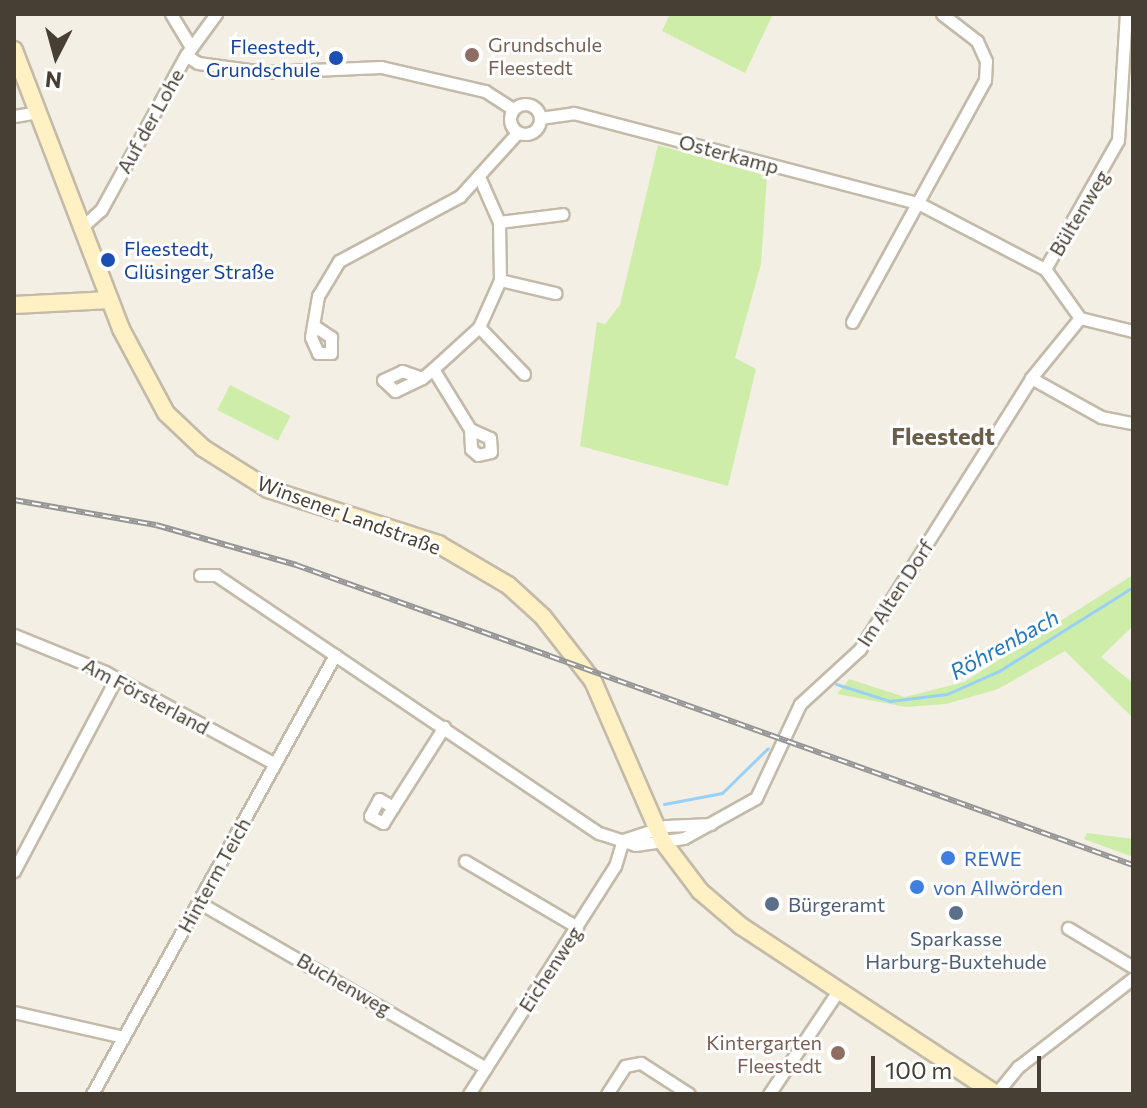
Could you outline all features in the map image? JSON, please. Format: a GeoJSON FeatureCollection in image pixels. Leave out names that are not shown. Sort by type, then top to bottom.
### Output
{"type":"FeatureCollection","features":[{"type":"Feature","properties":{"kind":"street"},"geometry":{"type":"LineString","coordinates":[[171,14],[188,51]]}},
{"type":"Feature","properties":{"kind":"street","name":"Auf der Lohe"},"geometry":{"type":"LineString","coordinates":[[83,226],[101,210],[188,51],[216,14]]}},
{"type":"Feature","properties":{"kind":"street"},"geometry":{"type":"LineString","coordinates":[[852,322],[985,80],[986,61],[977,41],[942,14]]}},
{"type":"Feature","properties":{"kind":"street","name":"Bültenweg"},"geometry":{"type":"LineString","coordinates":[[1045,269],[1118,140],[1126,14]]}},
{"type":"Feature","properties":{"kind":"street","name":"Winsener Landstraße"},"geometry":{"type":"LineString","coordinates":[[14,50],[110,300],[147,387],[203,448],[268,489],[438,544],[508,585],[543,617],[593,681],[660,835],[716,906],[838,991],[996,1094]]}},
{"type":"Feature","properties":{"kind":"street","name":"Osterkamp"},"geometry":{"type":"LineString","coordinates":[[188,51],[198,63],[265,72],[381,67],[485,91],[513,109],[530,104],[540,118]]}},
{"type":"Feature","properties":{"kind":"street"},"geometry":{"type":"LineString","coordinates":[[313,325],[318,296],[339,261],[460,196],[480,179],[518,132],[510,122],[513,109]]}},
{"type":"Feature","properties":{"kind":"street"},"geometry":{"type":"LineString","coordinates":[[14,116],[40,112]]}},
{"type":"Feature","properties":{"kind":"street","name":"Osterkamp"},"geometry":{"type":"LineString","coordinates":[[518,132],[530,133],[540,118],[574,113],[918,203],[1045,269],[1080,318]]}},
{"type":"Feature","properties":{"kind":"street"},"geometry":{"type":"LineString","coordinates":[[422,378],[479,327],[500,280],[499,222],[480,179]]}},
{"type":"Feature","properties":{"kind":"street"},"geometry":{"type":"LineString","coordinates":[[499,222],[563,214]]}},
{"type":"Feature","properties":{"kind":"street"},"geometry":{"type":"LineString","coordinates":[[500,280],[555,293]]}},
{"type":"Feature","properties":{"kind":"street"},"geometry":{"type":"LineString","coordinates":[[14,305],[110,300]]}},
{"type":"Feature","properties":{"kind":"street"},"geometry":{"type":"LineString","coordinates":[[1080,318],[1133,331]]}},
{"type":"Feature","properties":{"kind":"street","name":"Im Alten Dorf"},"geometry":{"type":"LineString","coordinates":[[660,835],[712,824],[756,798],[800,704],[860,649],[1031,378],[1080,318]]}},
{"type":"Feature","properties":{"kind":"street"},"geometry":{"type":"LineString","coordinates":[[479,327],[524,374]]}},
{"type":"Feature","properties":{"kind":"street"},"geometry":{"type":"LineString","coordinates":[[433,369],[470,429]]}},
{"type":"Feature","properties":{"kind":"street"},"geometry":{"type":"LineString","coordinates":[[1031,378],[1101,417],[1133,423]]}},
{"type":"Feature","properties":{"kind":"street"},"geometry":{"type":"LineString","coordinates":[[200,575],[216,575],[599,833],[623,840],[660,835]]}},
{"type":"Feature","properties":{"kind":"street","name":"Am Försterland"},"geometry":{"type":"LineString","coordinates":[[14,635],[116,678],[275,764]]}},
{"type":"Feature","properties":{"kind":"street","name":"Hinterm Teich"},"geometry":{"type":"LineString","coordinates":[[92,1094],[335,655]]}},
{"type":"Feature","properties":{"kind":"street"},"geometry":{"type":"LineString","coordinates":[[14,871],[116,678]]}},
{"type":"Feature","properties":{"kind":"street"},"geometry":{"type":"LineString","coordinates":[[393,807],[444,727]]}},
{"type":"Feature","properties":{"kind":"street","name":"Eichenweg"},"geometry":{"type":"LineString","coordinates":[[469,1094],[615,866],[623,840]]}},
{"type":"Feature","properties":{"kind":"street"},"geometry":{"type":"LineString","coordinates":[[465,861],[577,927]]}},
{"type":"Feature","properties":{"kind":"street","name":"Buchenweg"},"geometry":{"type":"LineString","coordinates":[[200,903],[486,1068]]}},
{"type":"Feature","properties":{"kind":"street"},"geometry":{"type":"LineString","coordinates":[[1068,928],[1133,967]]}},
{"type":"Feature","properties":{"kind":"street"},"geometry":{"type":"LineString","coordinates":[[996,1094],[1018,1067],[1133,978]]}},
{"type":"Feature","properties":{"kind":"street"},"geometry":{"type":"LineString","coordinates":[[769,1094],[838,991]]}},
{"type":"Feature","properties":{"kind":"street"},"geometry":{"type":"LineString","coordinates":[[14,1012],[123,1037]]}},
{"type":"Feature","properties":{"kind":"street"},"geometry":{"type":"LineString","coordinates":[[607,1094],[625,1066],[641,1063],[689,1094]]}},
{"type":"Feature","properties":{"kind":"green space"},"geometry":{"type":"Polygon","coordinates":[[[670,14],[773,14],[745,73],[662,31],[670,14]]]}},
{"type":"Feature","properties":{"kind":"green space"},"geometry":{"type":"Polygon","coordinates":[[[658,145],[767,176],[761,264],[735,358],[756,369],[728,486],[580,446],[597,322],[605,324],[620,305],[658,145]]]}},
{"type":"Feature","properties":{"kind":"green space"},"geometry":{"type":"Polygon","coordinates":[[[230,385],[291,416],[278,441],[217,410],[230,385]]]}},
{"type":"Feature","properties":{"kind":"green space"},"geometry":{"type":"Polygon","coordinates":[[[1133,575],[1133,626],[1101,657],[1133,683],[1133,718],[1065,651],[998,689],[946,704],[906,707],[837,694],[849,679],[905,697],[964,682],[1133,575]]]}},
{"type":"Feature","properties":{"kind":"green space"},"geometry":{"type":"Polygon","coordinates":[[[1087,833],[1133,839],[1133,857],[1084,839],[1087,833]]]}},
{"type":"Feature","properties":{"kind":"waterway","name":"Röhrenbach"},"geometry":{"type":"LineString","coordinates":[[836,684],[890,701],[947,694],[999,671],[1133,587]]}},
{"type":"Feature","properties":{"kind":"waterway","name":"Röhrenbach"},"geometry":{"type":"LineString","coordinates":[[664,804],[722,793],[768,748]]}},
{"type":"Feature","properties":{"kind":"railway"},"geometry":{"type":"LineString","coordinates":[[14,500],[156,525],[296,565],[1133,865]]}},
{"type":"Feature","properties":{"kind":"place","name":"Grundschule Fleestedt"},"geometry":{"type":"Point","coordinates":[472,55]}},
{"type":"Feature","properties":{"kind":"place","name":"Fleestedt, Grundschule"},"geometry":{"type":"Point","coordinates":[336,58]}},
{"type":"Feature","properties":{"kind":"place","name":"Fleestedt, Glüsinger Straße"},"geometry":{"type":"Point","coordinates":[108,260]}},
{"type":"Feature","properties":{"kind":"place","name":"REWE"},"geometry":{"type":"Point","coordinates":[948,858]}},
{"type":"Feature","properties":{"kind":"place","name":"von Allwörden"},"geometry":{"type":"Point","coordinates":[917,887]}},
{"type":"Feature","properties":{"kind":"place","name":"Bürgeramt"},"geometry":{"type":"Point","coordinates":[772,904]}},
{"type":"Feature","properties":{"kind":"place","name":"Sparkasse Harburg-Buxtehude"},"geometry":{"type":"Point","coordinates":[956,913]}},
{"type":"Feature","properties":{"kind":"place","name":"Kintergarten Fleestedt"},"geometry":{"type":"Point","coordinates":[838,1053]}},
{"type":"Feature","properties":{"kind":"district","name":"Fleestedt"},"geometry":{"type":"Point","coordinates":[943,436]}}]}
